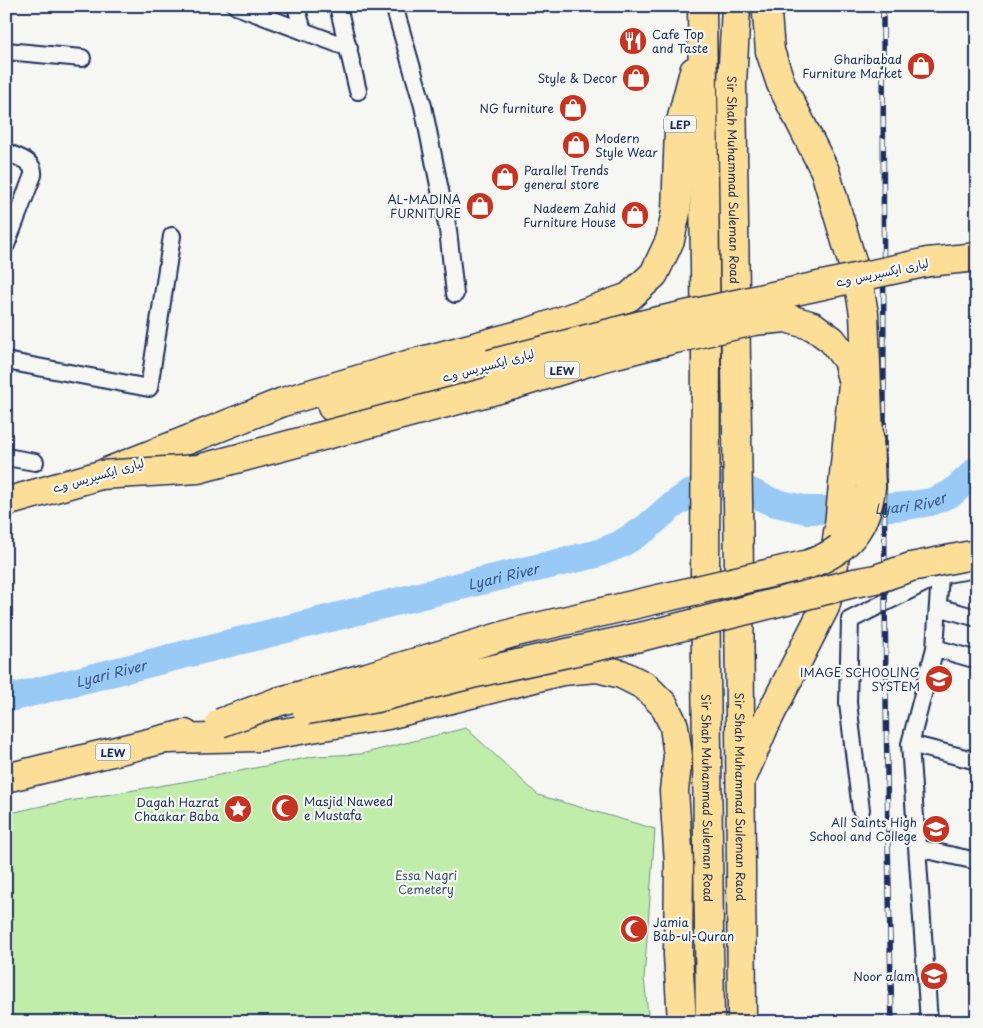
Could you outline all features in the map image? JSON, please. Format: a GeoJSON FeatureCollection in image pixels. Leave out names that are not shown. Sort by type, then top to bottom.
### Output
{"type":"FeatureCollection","features":[{"type":"Feature","properties":{"kind":"highway"},"geometry":{"type":"LineString","coordinates":[[702,6],[703,39]]}},
{"type":"Feature","properties":{"kind":"highway","name":"Sir Shah Muhammad Suleman Road"},"geometry":{"type":"LineString","coordinates":[[736,6],[732,84],[734,353],[739,572]]}},
{"type":"Feature","properties":{"kind":"highway"},"geometry":{"type":"LineString","coordinates":[[747,6],[770,51]]}},
{"type":"Feature","properties":{"kind":"highway","name":"LEW"},"geometry":{"type":"LineString","coordinates":[[6,778],[167,739],[220,723],[277,702],[516,632],[800,566],[826,558],[847,543],[864,517],[869,504],[871,487],[864,314],[859,285],[825,171],[780,84],[770,51],[768,14],[771,6]]}},
{"type":"Feature","properties":{"kind":"highway","name":"LEP"},"geometry":{"type":"LineString","coordinates":[[676,212],[679,129],[703,39]]}},
{"type":"Feature","properties":{"kind":"highway","name":"Sir Shah Muhammad Suleman Road"},"geometry":{"type":"LineString","coordinates":[[703,39],[706,353],[705,576],[710,1022]]}},
{"type":"Feature","properties":{"kind":"highway","name":"LEW"},"geometry":{"type":"LineString","coordinates":[[101,475],[283,402],[407,365],[530,332],[628,297],[654,274],[670,240],[676,212]]}},
{"type":"Feature","properties":{"kind":"highway","name":"لیاری ایکسپریس وے"},"geometry":{"type":"LineString","coordinates":[[6,502],[296,416],[636,326],[928,262],[977,257]]}},
{"type":"Feature","properties":{"kind":"highway","name":"LEW"},"geometry":{"type":"LineString","coordinates":[[101,475],[198,469],[477,395],[604,357],[754,321],[786,318],[813,326],[832,340],[847,360],[853,383],[832,578],[825,607],[764,725],[739,786]]}},
{"type":"Feature","properties":{"kind":"highway","name":"LEW"},"geometry":{"type":"LineString","coordinates":[[220,723],[283,715],[377,698],[476,673],[644,636],[876,579],[910,567],[977,554]]}},
{"type":"Feature","properties":{"kind":"highway","name":"Sir Shah Muhammad Suleman Raod"},"geometry":{"type":"LineString","coordinates":[[739,572],[742,1022]]}},
{"type":"Feature","properties":{"kind":"highway","name":"LEW"},"geometry":{"type":"LineString","coordinates":[[167,739],[259,737],[388,715],[562,671],[597,668],[621,674],[645,686],[664,705],[674,726],[678,756],[674,791],[679,864],[678,956],[682,1022]]}},
{"type":"Feature","properties":{"kind":"street"},"geometry":{"type":"LineString","coordinates":[[236,6],[349,48]]}},
{"type":"Feature","properties":{"kind":"street"},"geometry":{"type":"LineString","coordinates":[[296,6],[302,31]]}},
{"type":"Feature","properties":{"kind":"street"},"geometry":{"type":"LineString","coordinates":[[338,6],[358,91]]}},
{"type":"Feature","properties":{"kind":"street"},"geometry":{"type":"LineString","coordinates":[[394,6],[423,106],[448,230],[455,294]]}},
{"type":"Feature","properties":{"kind":"street"},"geometry":{"type":"LineString","coordinates":[[6,51],[82,58]]}},
{"type":"Feature","properties":{"kind":"street"},"geometry":{"type":"LineString","coordinates":[[6,152],[32,164],[34,169],[34,175],[6,245]]}},
{"type":"Feature","properties":{"kind":"street"},"geometry":{"type":"LineString","coordinates":[[6,362],[149,388],[172,236]]}},
{"type":"Feature","properties":{"kind":"street"},"geometry":{"type":"LineString","coordinates":[[6,457],[36,462]]}},
{"type":"Feature","properties":{"kind":"street"},"geometry":{"type":"LineString","coordinates":[[861,810],[848,703],[850,620],[940,575],[977,569]]}},
{"type":"Feature","properties":{"kind":"street"},"geometry":{"type":"LineString","coordinates":[[929,1022],[910,744],[935,648],[940,575]]}},
{"type":"Feature","properties":{"kind":"street"},"geometry":{"type":"LineString","coordinates":[[938,608],[977,618]]}},
{"type":"Feature","properties":{"kind":"street"},"geometry":{"type":"LineString","coordinates":[[935,648],[977,660]]}},
{"type":"Feature","properties":{"kind":"street"},"geometry":{"type":"LineString","coordinates":[[910,744],[977,761]]}},
{"type":"Feature","properties":{"kind":"street"},"geometry":{"type":"LineString","coordinates":[[916,848],[977,861]]}},
{"type":"Feature","properties":{"kind":"green space","name":"Essa Nagri Cemetery"},"geometry":{"type":"Polygon","coordinates":[[[466,728],[538,795],[655,829],[644,979],[649,1022],[6,1022],[6,814],[316,756],[361,754],[466,728]]]}},
{"type":"Feature","properties":{"kind":"waterway","name":"Lyari River"},"geometry":{"type":"LineString","coordinates":[[6,699],[443,590],[596,554],[619,545],[645,529],[689,494],[713,486],[742,488],[772,502],[807,510],[849,510],[906,506],[931,502],[952,493],[977,470]]}},
{"type":"Feature","properties":{"kind":"railway"},"geometry":{"type":"LineString","coordinates":[[883,6],[885,641],[892,1022]]}},
{"type":"Feature","properties":{"kind":"place","name":"Cafe Top and Taste"},"geometry":{"type":"Point","coordinates":[633,41]}},
{"type":"Feature","properties":{"kind":"place","name":"Gharibabad Furniture Market"},"geometry":{"type":"Point","coordinates":[921,66]}},
{"type":"Feature","properties":{"kind":"place","name":"Style & Decor"},"geometry":{"type":"Point","coordinates":[636,78]}},
{"type":"Feature","properties":{"kind":"place","name":"NG furniture"},"geometry":{"type":"Point","coordinates":[573,108]}},
{"type":"Feature","properties":{"kind":"place","name":"Modern Style Wear"},"geometry":{"type":"Point","coordinates":[576,145]}},
{"type":"Feature","properties":{"kind":"place","name":"Parallel Trends general store"},"geometry":{"type":"Point","coordinates":[505,177]}},
{"type":"Feature","properties":{"kind":"place","name":"AL-MADINA FURNITURE"},"geometry":{"type":"Point","coordinates":[480,206]}},
{"type":"Feature","properties":{"kind":"place","name":"Nadeem Zahid Furniture House"},"geometry":{"type":"Point","coordinates":[635,215]}},
{"type":"Feature","properties":{"kind":"place","name":"IMAGE SCHOOLING SYSTEM"},"geometry":{"type":"Point","coordinates":[939,679]}},
{"type":"Feature","properties":{"kind":"place","name":"Masjid Naweed e Mustafa"},"geometry":{"type":"Point","coordinates":[285,808]}},
{"type":"Feature","properties":{"kind":"place","name":"Dagah Hazrat Chaakar Baba"},"geometry":{"type":"Point","coordinates":[238,809]}},
{"type":"Feature","properties":{"kind":"place","name":"All Saints High School and College"},"geometry":{"type":"Point","coordinates":[936,829]}},
{"type":"Feature","properties":{"kind":"place","name":"Jamia Bab-ul-Quran"},"geometry":{"type":"Point","coordinates":[634,929]}},
{"type":"Feature","properties":{"kind":"place","name":"Noor alam"},"geometry":{"type":"Point","coordinates":[934,976]}}]}
